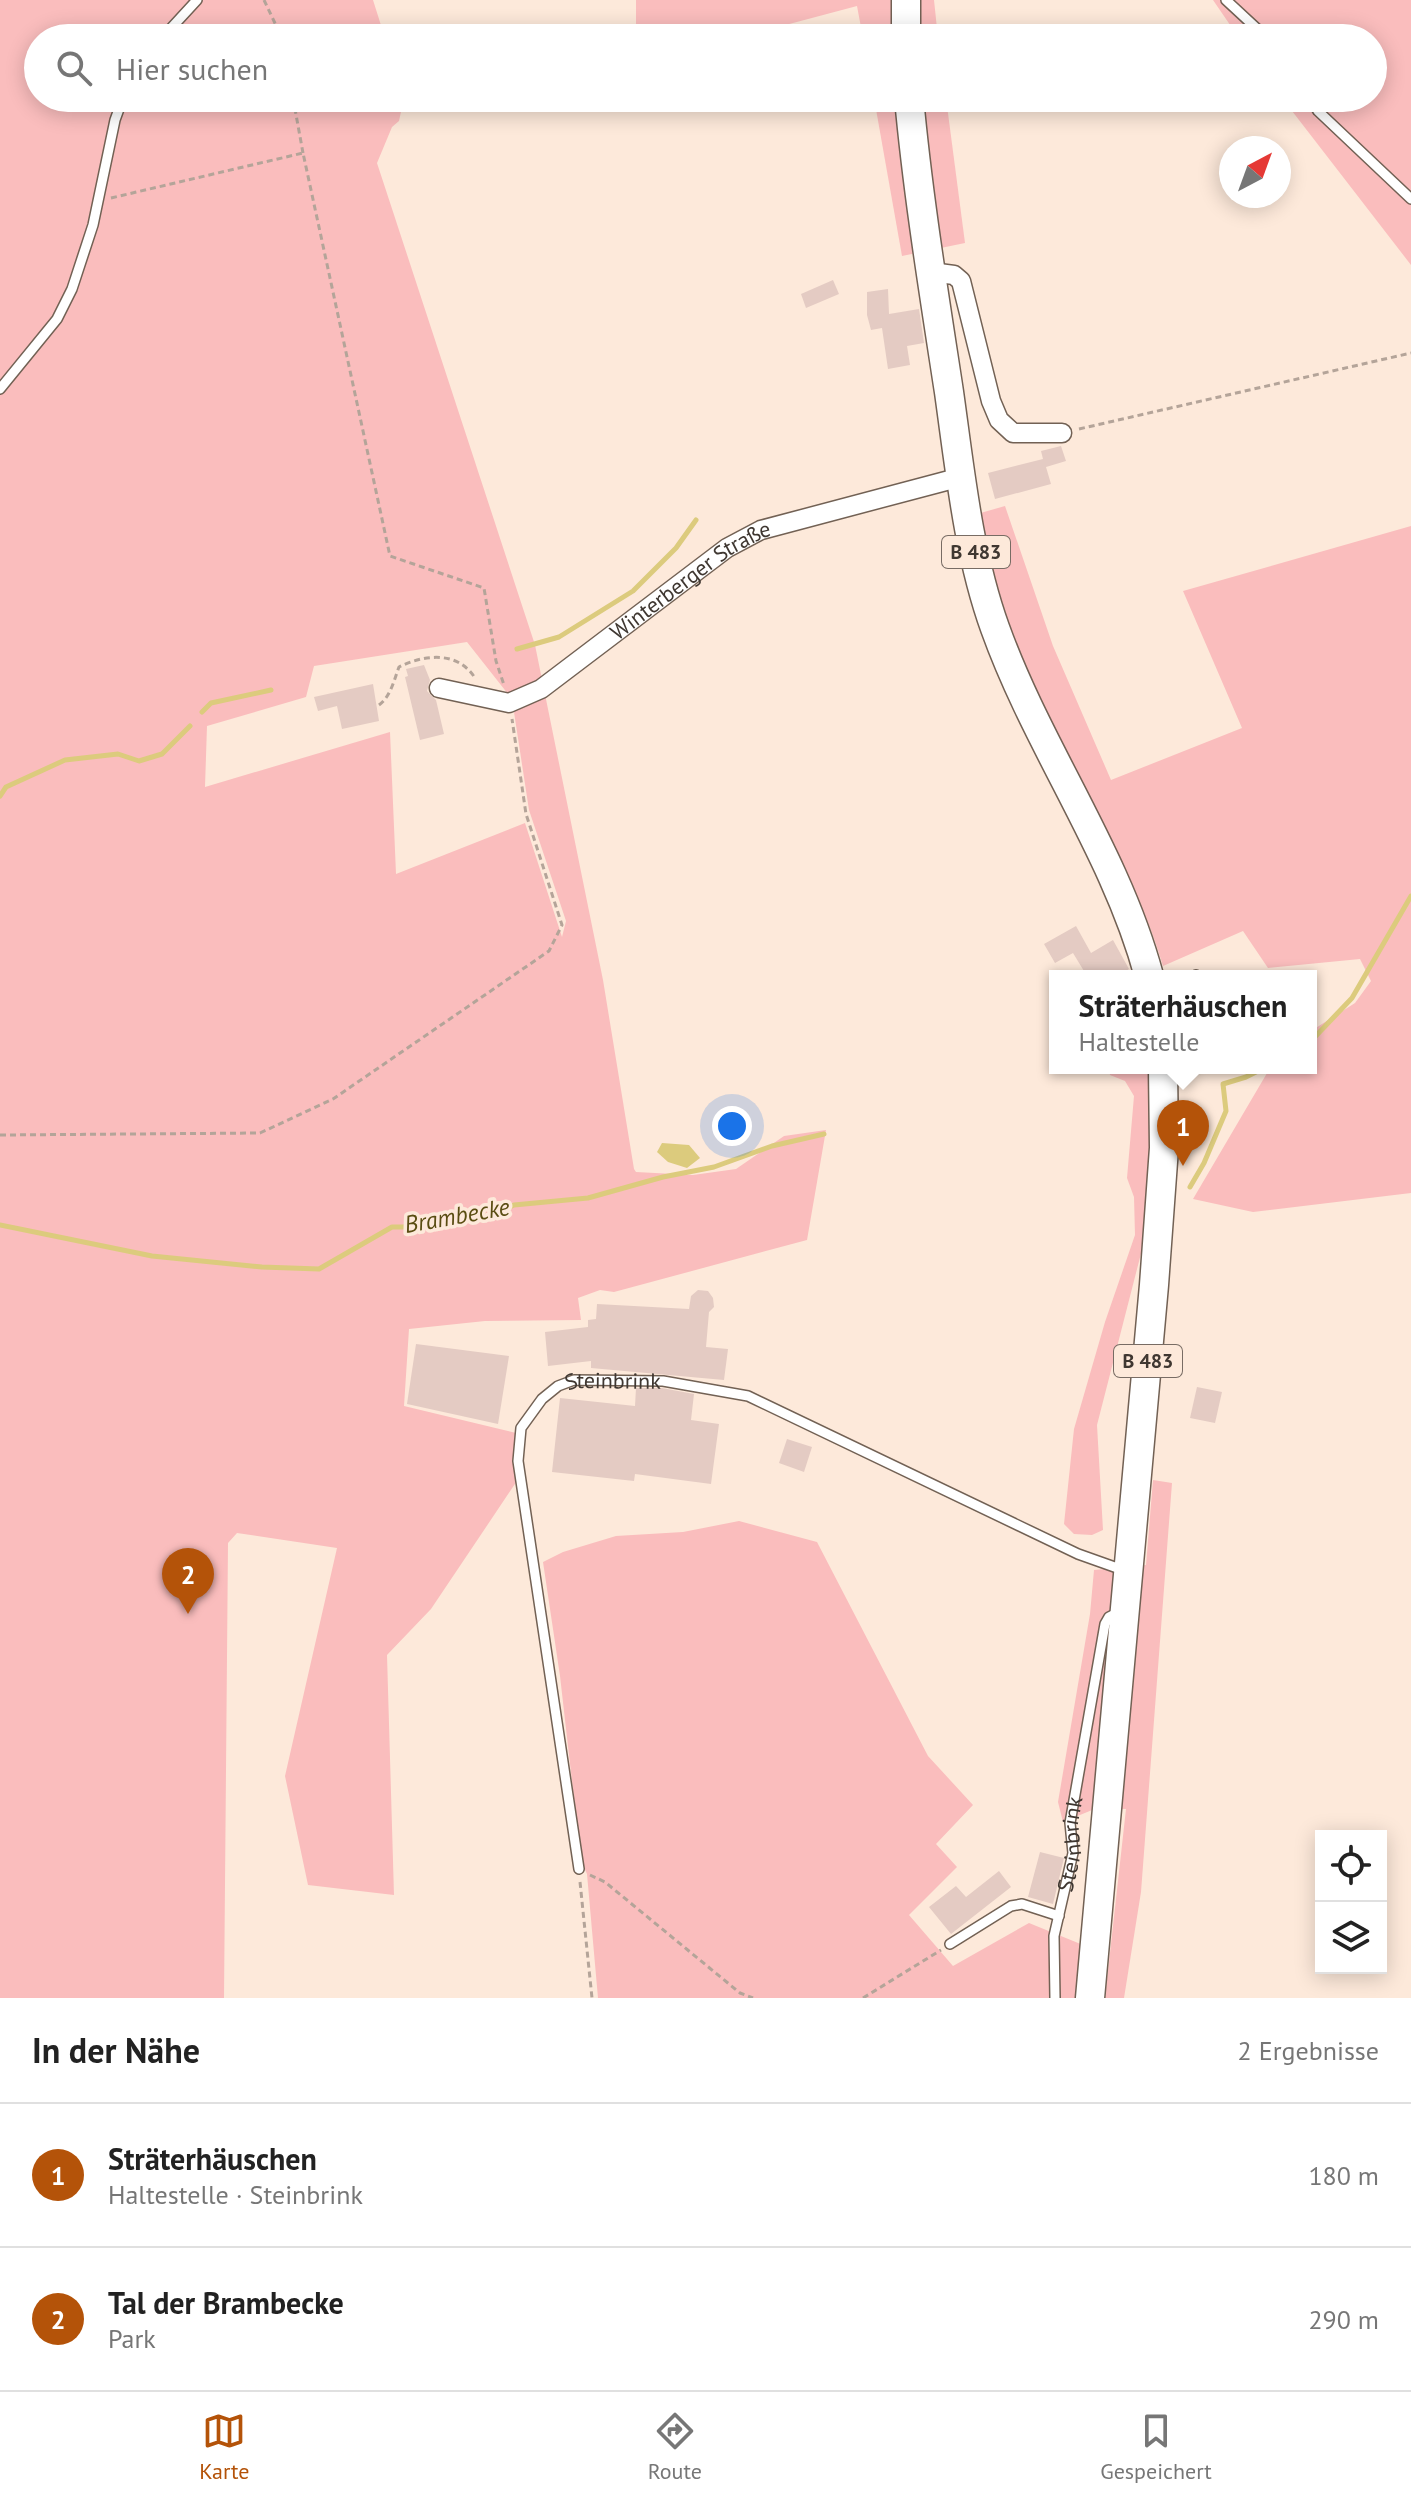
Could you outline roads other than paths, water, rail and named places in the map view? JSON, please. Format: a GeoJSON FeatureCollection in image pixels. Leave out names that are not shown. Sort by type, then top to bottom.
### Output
{"type":"FeatureCollection","features":[{"type":"Feature","properties":{"kind":"main road"},"geometry":{"type":"LineString","coordinates":[[906,0],[906,24]]}},
{"type":"Feature","properties":{"kind":"main road","name":"B 483"},"geometry":{"type":"LineString","coordinates":[[911,112],[961,477],[994,626],[1033,720],[1115,878],[1147,970]]}},
{"type":"Feature","properties":{"kind":"main road","name":"Steinbrink"},"geometry":{"type":"LineString","coordinates":[[1090,1998],[1130,1573],[1161,1189],[1163,1079]]}},
{"type":"Feature","properties":{"kind":"street"},"geometry":{"type":"LineString","coordinates":[[931,272],[954,275],[961,281],[991,401],[999,420],[1013,433],[1062,433]]}},
{"type":"Feature","properties":{"kind":"street","name":"Winterberger Straße"},"geometry":{"type":"LineString","coordinates":[[439,688],[509,703],[541,689],[727,548],[761,530],[961,477]]}},
{"type":"Feature","properties":{"kind":"lane"},"geometry":{"type":"LineString","coordinates":[[175,24],[197,0]]}},
{"type":"Feature","properties":{"kind":"lane"},"geometry":{"type":"LineString","coordinates":[[1226,0],[1252,24]]}},
{"type":"Feature","properties":{"kind":"lane"},"geometry":{"type":"LineString","coordinates":[[0,389],[64,307],[99,201],[118,112]]}},
{"type":"Feature","properties":{"kind":"lane"},"geometry":{"type":"LineString","coordinates":[[1319,112],[1411,199]]}},
{"type":"Feature","properties":{"kind":"lane","name":"Steinbrink"},"geometry":{"type":"LineString","coordinates":[[579,1869],[518,1461],[521,1428],[542,1399],[558,1386],[574,1380],[663,1381],[748,1396],[1078,1554],[1130,1573]]}},
{"type":"Feature","properties":{"kind":"lane","name":"Steinbrink"},"geometry":{"type":"LineString","coordinates":[[1055,1998],[1054,1936],[1073,1853],[1070,1823],[1105,1624],[1109,1617],[1126,1609]]}},
{"type":"Feature","properties":{"kind":"lane"},"geometry":{"type":"LineString","coordinates":[[950,1944],[1011,1906],[1022,1904],[1059,1916]]}},
{"type":"Feature","properties":{"kind":"waterway"},"geometry":{"type":"LineString","coordinates":[[517,649],[559,637],[633,591],[676,548],[696,520]]}},
{"type":"Feature","properties":{"kind":"waterway"},"geometry":{"type":"LineString","coordinates":[[202,712],[211,703],[271,690]]}},
{"type":"Feature","properties":{"kind":"waterway"},"geometry":{"type":"LineString","coordinates":[[0,796],[6,787],[65,760],[118,754],[139,761],[162,754],[190,726]]}},
{"type":"Feature","properties":{"kind":"waterway","name":"Brambecke"},"geometry":{"type":"LineString","coordinates":[[1317,1035],[1352,998],[1411,896]]}},
{"type":"Feature","properties":{"kind":"waterway","name":"Brambecke"},"geometry":{"type":"LineString","coordinates":[[1190,1187],[1226,1111],[1223,1084],[1252,1074]]}},
{"type":"Feature","properties":{"kind":"waterway","name":"Brambecke"},"geometry":{"type":"LineString","coordinates":[[0,1225],[152,1256],[262,1267],[319,1269],[392,1227],[418,1227],[495,1214],[514,1205],[588,1198],[663,1177],[714,1167],[772,1146],[824,1134]]}},
{"type":"Feature","properties":{"kind":"place","name":"Sträterhäuschen"},"geometry":{"type":"Point","coordinates":[1183,1166]}},
{"type":"Feature","properties":{"kind":"place","name":"Tal der Brambecke"},"geometry":{"type":"Point","coordinates":[188,1614]}}]}
